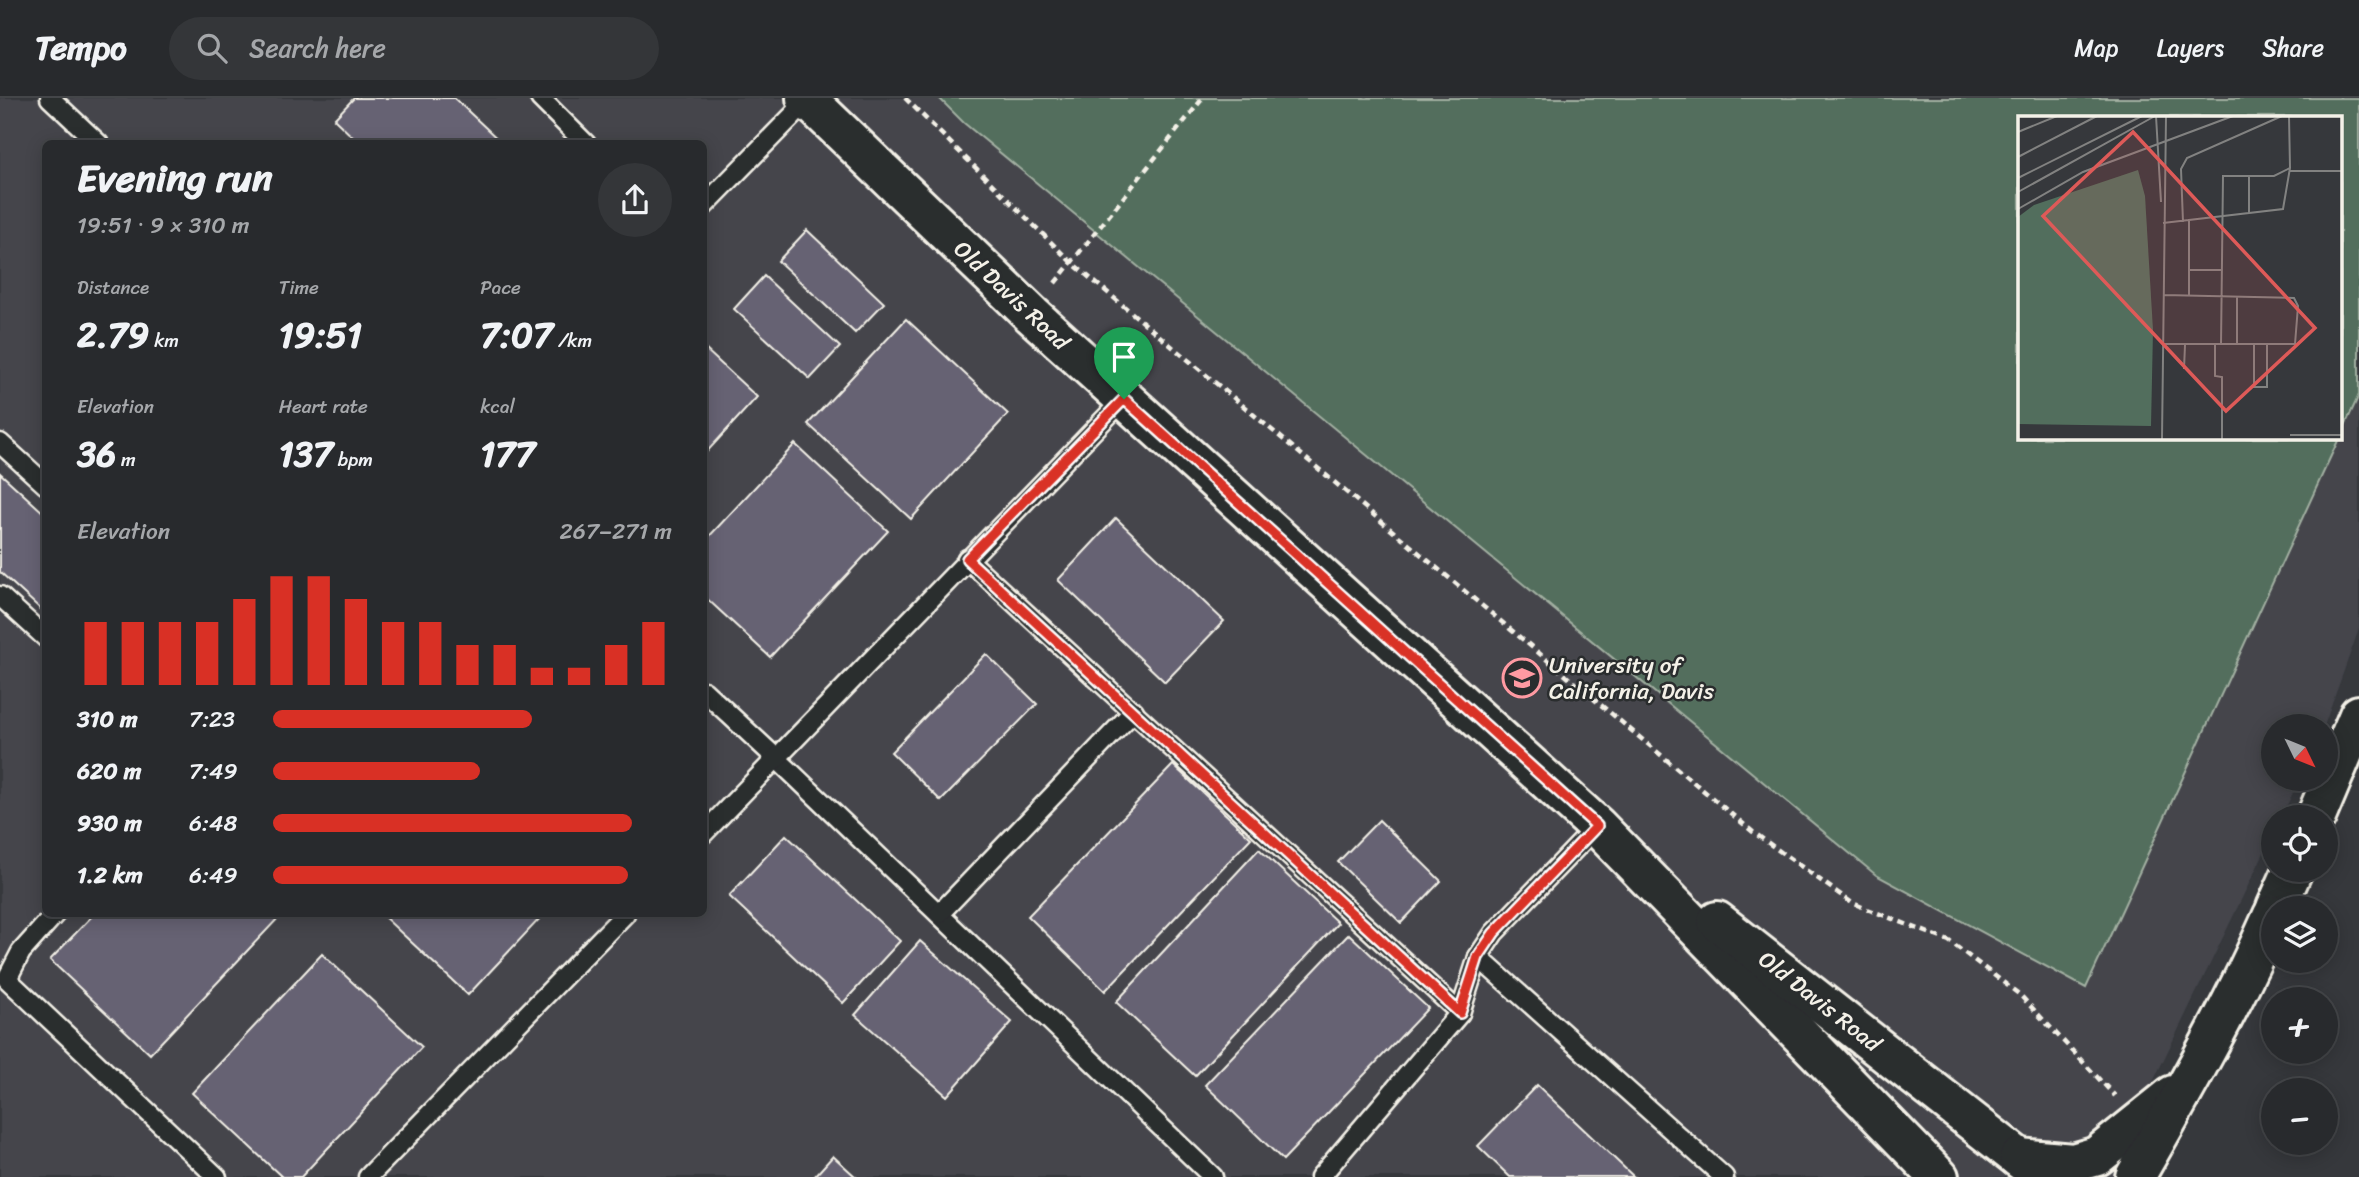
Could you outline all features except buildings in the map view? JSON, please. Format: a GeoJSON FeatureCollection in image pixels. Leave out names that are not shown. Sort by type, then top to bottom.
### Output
{"type":"FeatureCollection","features":[{"type":"Feature","properties":{"kind":"main road","name":"Old Davis Road"},"geometry":{"type":"LineString","coordinates":[[807,99],[1032,315],[1597,826],[1939,1177]]}},
{"type":"Feature","properties":{"kind":"main road"},"geometry":{"type":"LineString","coordinates":[[2321,805],[2359,715]]}},
{"type":"Feature","properties":{"kind":"main road","name":"Old Davis Road"},"geometry":{"type":"LineString","coordinates":[[1597,826],[2031,1167]]}},
{"type":"Feature","properties":{"kind":"main road"},"geometry":{"type":"LineString","coordinates":[[2135,1177],[2189,1083],[2261,943]]}},
{"type":"Feature","properties":{"kind":"main road"},"geometry":{"type":"LineString","coordinates":[[2031,1167],[2073,1163],[2098,1156],[2189,1083]]}},
{"type":"Feature","properties":{"kind":"lane"},"geometry":{"type":"LineString","coordinates":[[50,98],[95,140]]}},
{"type":"Feature","properties":{"kind":"lane"},"geometry":{"type":"LineString","coordinates":[[540,98],[582,140]]}},
{"type":"Feature","properties":{"kind":"lane"},"geometry":{"type":"LineString","coordinates":[[707,202],[807,99]]}},
{"type":"Feature","properties":{"kind":"lane"},"geometry":{"type":"LineString","coordinates":[[707,830],[1124,399]]}},
{"type":"Feature","properties":{"kind":"lane"},"geometry":{"type":"LineString","coordinates":[[0,443],[42,481]]}},
{"type":"Feature","properties":{"kind":"lane"},"geometry":{"type":"LineString","coordinates":[[967,559],[1460,1013]]}},
{"type":"Feature","properties":{"kind":"lane"},"geometry":{"type":"LineString","coordinates":[[0,596],[42,634]]}},
{"type":"Feature","properties":{"kind":"lane"},"geometry":{"type":"LineString","coordinates":[[707,694],[1213,1177]]}},
{"type":"Feature","properties":{"kind":"lane"},"geometry":{"type":"LineString","coordinates":[[939,914],[1134,711]]}},
{"type":"Feature","properties":{"kind":"lane"},"geometry":{"type":"LineString","coordinates":[[1320,1177],[1460,1013],[1478,957],[1494,933],[1597,826]]}},
{"type":"Feature","properties":{"kind":"lane"},"geometry":{"type":"LineString","coordinates":[[52,917],[21,952],[7,979],[217,1177]]}},
{"type":"Feature","properties":{"kind":"lane"},"geometry":{"type":"LineString","coordinates":[[368,1177],[622,917]]}},
{"type":"Feature","properties":{"kind":"lane"},"geometry":{"type":"LineString","coordinates":[[1478,957],[1724,1177]]}},
{"type":"Feature","properties":{"kind":"path"},"geometry":{"type":"LineString","coordinates":[[905,98],[1071,262],[1753,832],[1852,903],[1949,941],[2020,995],[2122,1104]]}},
{"type":"Feature","properties":{"kind":"path"},"geometry":{"type":"LineString","coordinates":[[1032,315],[1071,262],[1203,98]]}},
{"type":"Feature","properties":{"kind":"shaded area","name":"University of California, Davis"},"geometry":{"type":"Polygon","coordinates":[[[0,98],[2359,98],[2359,629],[2328,714],[2261,714],[2261,791],[2294,791],[2287,805],[2261,805],[2261,859],[2150,1088],[2113,1177],[0,1177],[0,98]]]}},
{"type":"Feature","properties":{"kind":"green space"},"geometry":{"type":"Polygon","coordinates":[[[939,98],[2359,98],[2359,395],[2342,432],[2342,116],[2018,116],[2018,439],[2339,439],[2086,988],[1876,875],[964,123],[939,98]]]}},
{"type":"Feature","properties":{"kind":"place","name":"University of California, Davis"},"geometry":{"type":"Point","coordinates":[1522,678]}},
{"type":"Feature","properties":{"kind":"route"},"geometry":{"type":"LineString","coordinates":[[1124,399],[1597,826],[1494,933],[1478,957],[1460,1013],[967,559],[1124,399]]}}]}
